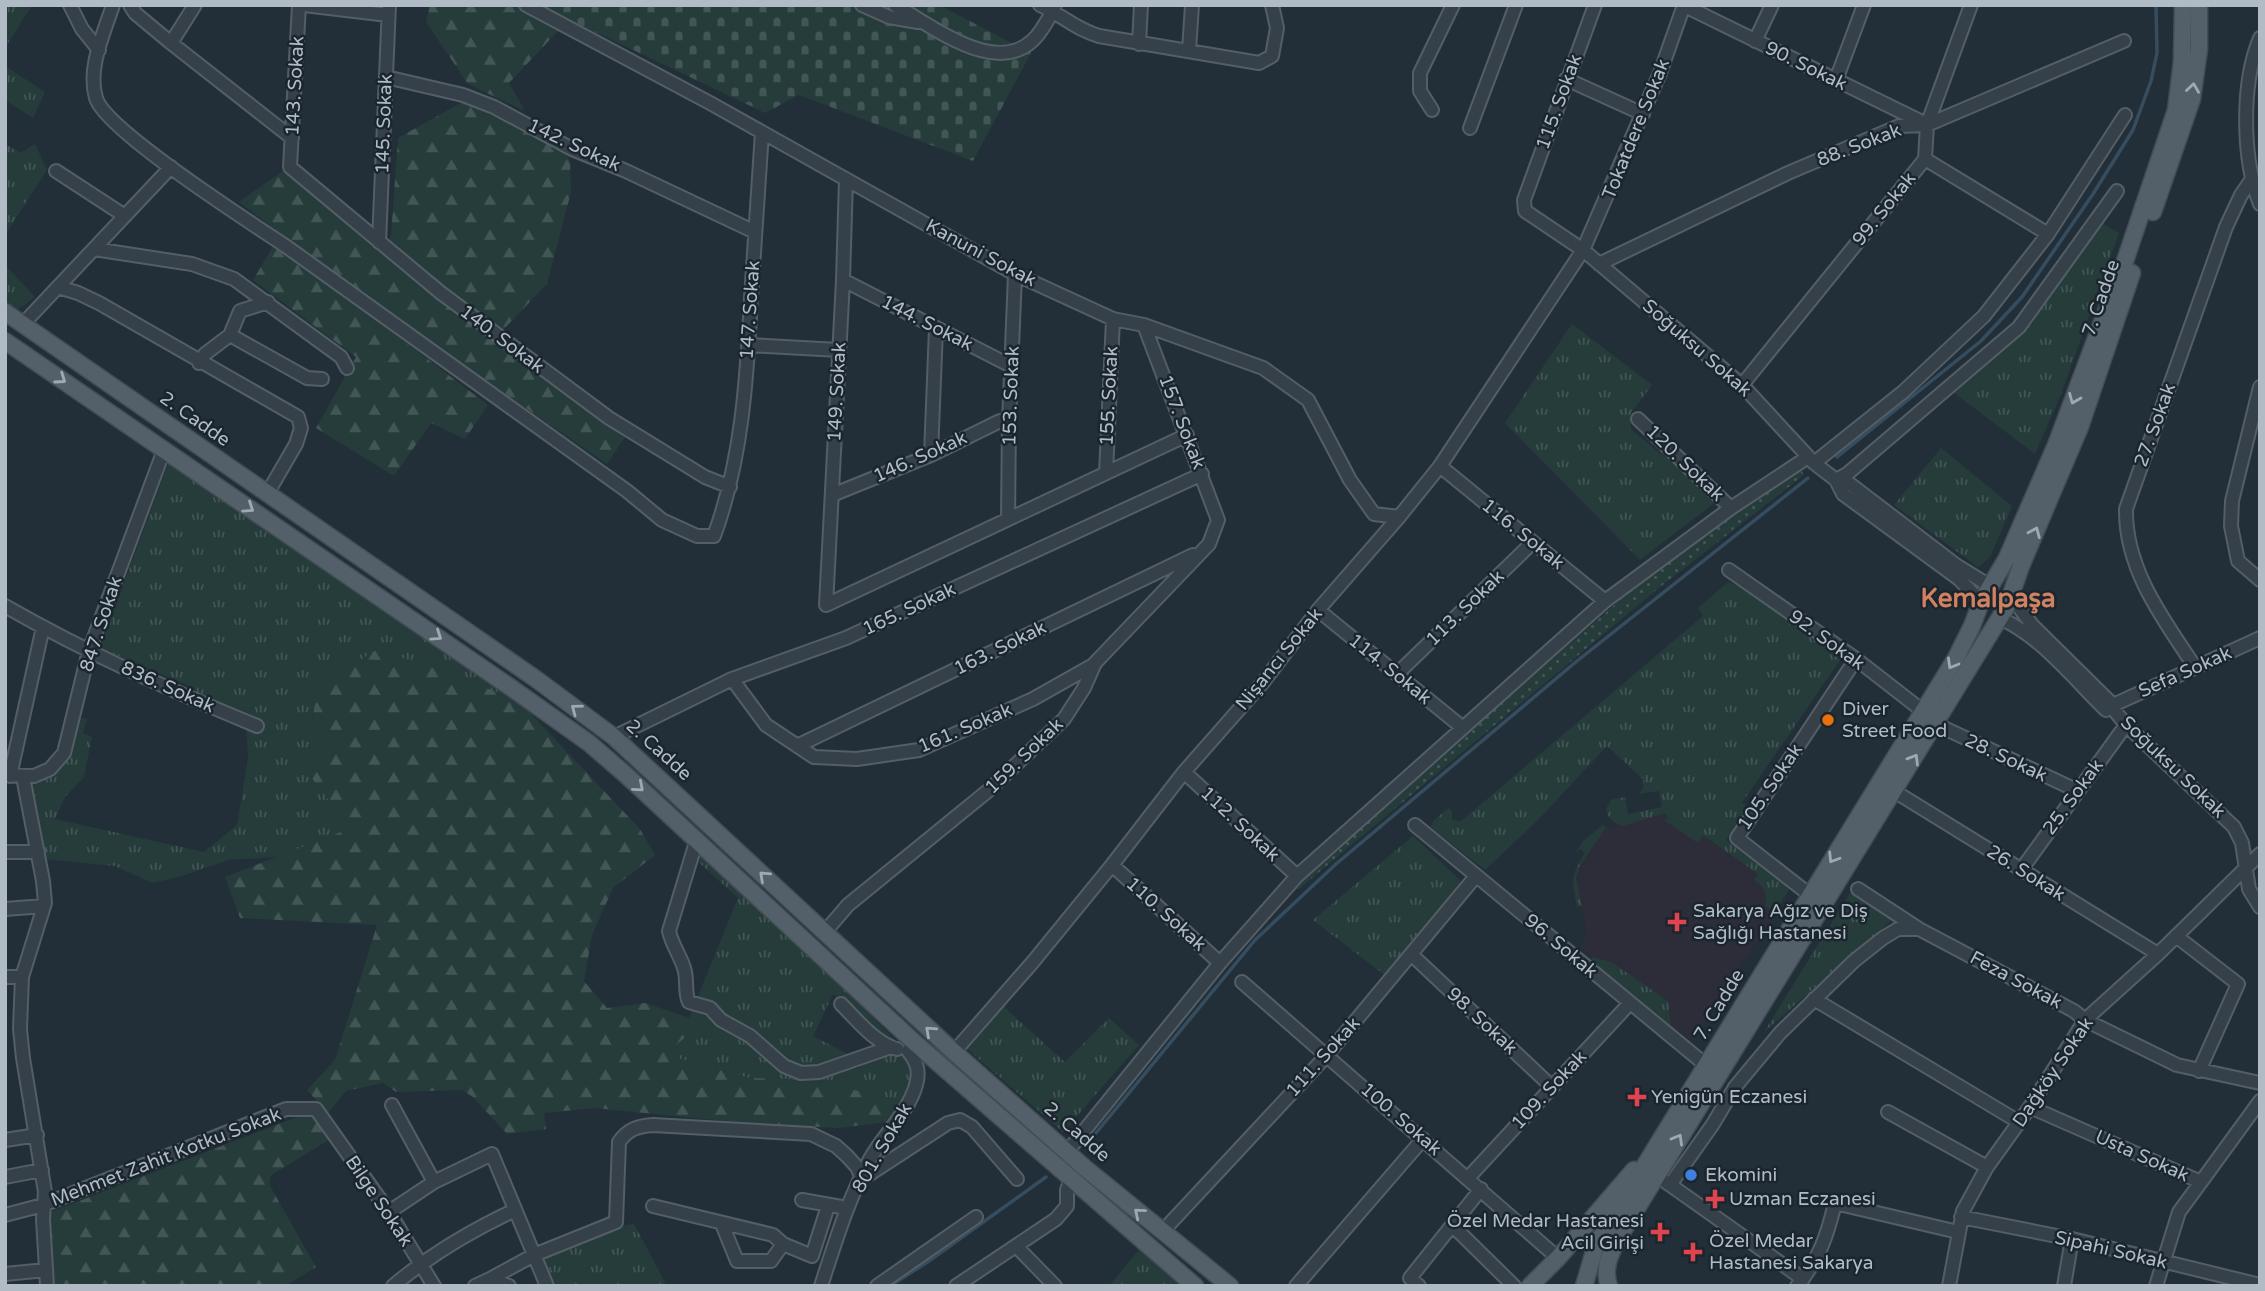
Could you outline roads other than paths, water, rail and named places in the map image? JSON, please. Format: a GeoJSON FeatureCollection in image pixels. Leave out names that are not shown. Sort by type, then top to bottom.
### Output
{"type":"FeatureCollection","features":[{"type":"Feature","properties":{"kind":"main road","name":"7. Cadde"},"geometry":{"type":"LineString","coordinates":[[1584,1286],[1596,1245],[1924,712],[1956,658],[1972,626],[1980,602],[2007,558],[2080,384],[2176,110],[2182,61],[2183,5]]}},
{"type":"Feature","properties":{"kind":"main road","name":"7. Cadde"},"geometry":{"type":"LineString","coordinates":[[1609,1286],[1606,1278],[1608,1259],[1664,1181],[1689,1120],[2007,606],[2021,566],[2080,427],[2192,99],[2199,49],[2199,5]]}},
{"type":"Feature","properties":{"kind":"main road","name":"2. Cadde"},"geometry":{"type":"LineString","coordinates":[[5,312],[536,679],[614,737],[954,1052],[1067,1152],[1230,1286]]}},
{"type":"Feature","properties":{"kind":"main road","name":"2. Cadde"},"geometry":{"type":"LineString","coordinates":[[5,341],[589,743],[697,839],[911,1046],[1195,1286]]}},
{"type":"Feature","properties":{"kind":"main road"},"geometry":{"type":"LineString","coordinates":[[1990,586],[2011,596]]}},
{"type":"Feature","properties":{"kind":"main road"},"geometry":{"type":"LineString","coordinates":[[1980,602],[1992,615],[1999,618]]}},
{"type":"Feature","properties":{"kind":"main road"},"geometry":{"type":"LineString","coordinates":[[1530,1286],[1558,1258],[1658,1142]]}},
{"type":"Feature","properties":{"kind":"street"},"geometry":{"type":"LineString","coordinates":[[70,5],[82,29],[99,50]]}},
{"type":"Feature","properties":{"kind":"street"},"geometry":{"type":"LineString","coordinates":[[23,324],[171,167],[111,118],[96,99],[95,68],[113,5]]}},
{"type":"Feature","properties":{"kind":"street"},"geometry":{"type":"LineString","coordinates":[[130,5],[135,13],[171,43],[292,138]]}},
{"type":"Feature","properties":{"kind":"street"},"geometry":{"type":"LineString","coordinates":[[171,43],[195,5]]}},
{"type":"Feature","properties":{"kind":"street"},"geometry":{"type":"LineString","coordinates":[[302,5],[388,10]]}},
{"type":"Feature","properties":{"kind":"street","name":"143. Sokak"},"geometry":{"type":"LineString","coordinates":[[290,167],[302,5]]}},
{"type":"Feature","properties":{"kind":"street","name":"Kanuni Sokak"},"geometry":{"type":"LineString","coordinates":[[526,5],[762,132],[1015,274],[1113,319],[1144,325],[1263,368],[1308,400],[1350,480],[1374,514],[1399,517]]}},
{"type":"Feature","properties":{"kind":"street"},"geometry":{"type":"LineString","coordinates":[[862,5],[889,17],[925,23]]}},
{"type":"Feature","properties":{"kind":"street"},"geometry":{"type":"LineString","coordinates":[[895,5],[966,45],[993,53],[1010,53],[1024,48],[1036,38],[1054,8]]}},
{"type":"Feature","properties":{"kind":"street"},"geometry":{"type":"LineString","coordinates":[[1040,5],[1054,8],[1082,31],[1139,44],[1259,63],[1272,56],[1277,28],[1272,5]]}},
{"type":"Feature","properties":{"kind":"street"},"geometry":{"type":"LineString","coordinates":[[1139,44],[1141,5]]}},
{"type":"Feature","properties":{"kind":"street"},"geometry":{"type":"LineString","coordinates":[[1189,51],[1192,5]]}},
{"type":"Feature","properties":{"kind":"street"},"geometry":{"type":"LineString","coordinates":[[1432,110],[1420,91],[1420,73],[1453,5]]}},
{"type":"Feature","properties":{"kind":"street"},"geometry":{"type":"LineString","coordinates":[[1471,128],[1516,5]]}},
{"type":"Feature","properties":{"kind":"street","name":"115. Sokak"},"geometry":{"type":"LineString","coordinates":[[1524,200],[1595,5]]}},
{"type":"Feature","properties":{"kind":"street"},"geometry":{"type":"LineString","coordinates":[[1755,41],[1772,5]]}},
{"type":"Feature","properties":{"kind":"street"},"geometry":{"type":"LineString","coordinates":[[1836,80],[1864,5]]}},
{"type":"Feature","properties":{"kind":"street","name":"99. Sokak"},"geometry":{"type":"LineString","coordinates":[[1742,384],[1925,159],[1927,125],[1971,5]]}},
{"type":"Feature","properties":{"kind":"street","name":"90. Sokak"},"geometry":{"type":"LineString","coordinates":[[1684,6],[1927,125]]}},
{"type":"Feature","properties":{"kind":"street","name":"Tokatdere Sokak"},"geometry":{"type":"LineString","coordinates":[[1583,250],[1643,114],[1684,6]]}},
{"type":"Feature","properties":{"kind":"street","name":"145. Sokak"},"geometry":{"type":"LineString","coordinates":[[379,242],[388,10]]}},
{"type":"Feature","properties":{"kind":"street"},"geometry":{"type":"LineString","coordinates":[[2260,38],[2247,105],[2245,140],[2260,204]]}},
{"type":"Feature","properties":{"kind":"street","name":"88. Sokak"},"geometry":{"type":"LineString","coordinates":[[1599,264],[1788,173],[1899,126],[1927,125],[2124,41]]}},
{"type":"Feature","properties":{"kind":"street","name":"142. Sokak"},"geometry":{"type":"LineString","coordinates":[[386,77],[463,95],[494,107],[572,149],[626,170],[755,232]]}},
{"type":"Feature","properties":{"kind":"street"},"geometry":{"type":"LineString","coordinates":[[1566,79],[1643,114]]}},
{"type":"Feature","properties":{"kind":"street"},"geometry":{"type":"LineString","coordinates":[[1067,1152],[1220,962],[1297,876],[1605,601],[1731,508],[1811,460],[1903,392],[1984,316],[2048,234],[2125,115]]}},
{"type":"Feature","properties":{"kind":"street","name":"147. Sokak"},"geometry":{"type":"LineString","coordinates":[[171,167],[626,491],[662,520],[696,536],[714,536],[730,487],[739,442],[762,132]]}},
{"type":"Feature","properties":{"kind":"street"},"geometry":{"type":"LineString","coordinates":[[1925,159],[2048,234]]}},
{"type":"Feature","properties":{"kind":"street","name":"140. Sokak"},"geometry":{"type":"LineString","coordinates":[[290,167],[441,293],[609,418],[705,477],[730,487]]}},
{"type":"Feature","properties":{"kind":"street"},"geometry":{"type":"LineString","coordinates":[[56,172],[125,216]]}},
{"type":"Feature","properties":{"kind":"street","name":"149. Sokak"},"geometry":{"type":"LineString","coordinates":[[846,179],[826,605],[1009,519]]}},
{"type":"Feature","properties":{"kind":"street","name":"27. Sokak"},"geometry":{"type":"LineString","coordinates":[[2195,667],[2152,603],[2127,538],[2126,509],[2226,227],[2252,179]]}},
{"type":"Feature","properties":{"kind":"street"},"geometry":{"type":"LineString","coordinates":[[1836,481],[2019,327],[2116,191]]}},
{"type":"Feature","properties":{"kind":"street","name":"Soğuksu Sokak"},"geometry":{"type":"LineString","coordinates":[[1524,200],[1525,211],[1583,250],[1742,384],[1811,460],[1836,481]]}},
{"type":"Feature","properties":{"kind":"street"},"geometry":{"type":"LineString","coordinates":[[94,249],[192,264],[234,279],[341,356],[347,368]]}},
{"type":"Feature","properties":{"kind":"street","name":"Nişancı Sokak"},"geometry":{"type":"LineString","coordinates":[[954,1052],[1112,865],[1184,772],[1265,681],[1318,610],[1440,466],[1583,250]]}},
{"type":"Feature","properties":{"kind":"street","name":"153. Sokak"},"geometry":{"type":"LineString","coordinates":[[1009,519],[1009,422],[1015,274]]}},
{"type":"Feature","properties":{"kind":"street","name":"144. Sokak"},"geometry":{"type":"LineString","coordinates":[[843,280],[1011,366]]}},
{"type":"Feature","properties":{"kind":"street"},"geometry":{"type":"LineString","coordinates":[[58,287],[99,303],[199,363],[298,417],[301,428],[296,444],[267,494]]}},
{"type":"Feature","properties":{"kind":"street"},"geometry":{"type":"LineString","coordinates":[[199,363],[205,354],[230,335],[240,311],[268,302]]}},
{"type":"Feature","properties":{"kind":"street","name":"155. Sokak"},"geometry":{"type":"LineString","coordinates":[[1106,473],[1113,319]]}},
{"type":"Feature","properties":{"kind":"street","name":"157. Sokak"},"geometry":{"type":"LineString","coordinates":[[1144,325],[1219,520]]}},
{"type":"Feature","properties":{"kind":"street"},"geometry":{"type":"LineString","coordinates":[[931,455],[936,328]]}},
{"type":"Feature","properties":{"kind":"street"},"geometry":{"type":"LineString","coordinates":[[230,335],[307,378],[322,379]]}},
{"type":"Feature","properties":{"kind":"street"},"geometry":{"type":"LineString","coordinates":[[748,345],[839,349]]}},
{"type":"Feature","properties":{"kind":"street"},"geometry":{"type":"LineString","coordinates":[[2260,387],[2237,475],[2231,526],[2238,561],[2260,580]]}},
{"type":"Feature","properties":{"kind":"street","name":"120. Sokak"},"geometry":{"type":"LineString","coordinates":[[1638,419],[1731,508]]}},
{"type":"Feature","properties":{"kind":"street","name":"146. Sokak"},"geometry":{"type":"LineString","coordinates":[[832,495],[931,455],[1000,421],[1009,422]]}},
{"type":"Feature","properties":{"kind":"street"},"geometry":{"type":"LineString","coordinates":[[1009,519],[1187,435]]}},
{"type":"Feature","properties":{"kind":"street","name":"847. Sokak"},"geometry":{"type":"LineString","coordinates":[[13,776],[34,776],[50,769],[64,753],[89,651],[164,450]]}},
{"type":"Feature","properties":{"kind":"street","name":"116. Sokak"},"geometry":{"type":"LineString","coordinates":[[1440,466],[1605,601]]}},
{"type":"Feature","properties":{"kind":"street","name":"165. Sokak"},"geometry":{"type":"LineString","coordinates":[[614,737],[732,679],[846,638],[1202,474]]}},
{"type":"Feature","properties":{"kind":"street"},"geometry":{"type":"LineString","coordinates":[[1836,481],[1850,484],[1912,533],[1990,586]]}},
{"type":"Feature","properties":{"kind":"street"},"geometry":{"type":"LineString","coordinates":[[1836,481],[1843,494],[1959,579],[1980,602]]}},
{"type":"Feature","properties":{"kind":"street","name":"159. Sokak"},"geometry":{"type":"LineString","coordinates":[[824,933],[848,905],[989,790],[1064,719],[1084,688],[1095,663],[1209,544],[1219,520]]}},
{"type":"Feature","properties":{"kind":"street","name":"113. Sokak"},"geometry":{"type":"LineString","coordinates":[[1397,674],[1533,542]]}},
{"type":"Feature","properties":{"kind":"street","name":"163. Sokak"},"geometry":{"type":"LineString","coordinates":[[797,746],[1203,550]]}},
{"type":"Feature","properties":{"kind":"street","name":"92. Sokak"},"geometry":{"type":"LineString","coordinates":[[1729,570],[1856,659],[1924,712]]}},
{"type":"Feature","properties":{"kind":"street","name":"Soğuksu Sokak"},"geometry":{"type":"LineString","coordinates":[[2011,596],[2032,625],[2112,703],[2111,706],[2126,724],[2234,827],[2242,843],[2249,889],[2260,907]]}},
{"type":"Feature","properties":{"kind":"street","name":"836. Sokak"},"geometry":{"type":"LineString","coordinates":[[5,606],[174,692],[257,726]]}},
{"type":"Feature","properties":{"kind":"street","name":"114. Sokak"},"geometry":{"type":"LineString","coordinates":[[1318,610],[1462,728]]}},
{"type":"Feature","properties":{"kind":"street","name":"Soğuksu Sokak"},"geometry":{"type":"LineString","coordinates":[[1999,618],[2030,636],[2106,710],[2111,706]]}},
{"type":"Feature","properties":{"kind":"street"},"geometry":{"type":"LineString","coordinates":[[43,627],[13,776],[38,852],[43,881],[44,906],[41,921],[22,977],[21,1038],[46,1192],[43,1205],[47,1286]]}},
{"type":"Feature","properties":{"kind":"street","name":"Sefa Sokak"},"geometry":{"type":"LineString","coordinates":[[2111,706],[2260,638]]}},
{"type":"Feature","properties":{"kind":"street","name":"105. Sokak"},"geometry":{"type":"LineString","coordinates":[[1810,895],[1737,838],[1856,659]]}},
{"type":"Feature","properties":{"kind":"street","name":"161. Sokak"},"geometry":{"type":"LineString","coordinates":[[732,679],[766,725],[814,757],[858,759],[919,750],[1033,699],[1095,663]]}},
{"type":"Feature","properties":{"kind":"street","name":"25. Sokak"},"geometry":{"type":"LineString","coordinates":[[2021,870],[2126,724]]}},
{"type":"Feature","properties":{"kind":"street","name":"28. Sokak"},"geometry":{"type":"LineString","coordinates":[[1934,726],[1944,728],[2078,791]]}},
{"type":"Feature","properties":{"kind":"street","name":"112. Sokak"},"geometry":{"type":"LineString","coordinates":[[1184,772],[1297,876]]}},
{"type":"Feature","properties":{"kind":"street","name":"26. Sokak"},"geometry":{"type":"LineString","coordinates":[[1895,791],[2158,954]]}},
{"type":"Feature","properties":{"kind":"street","name":"96. Sokak"},"geometry":{"type":"LineString","coordinates":[[1415,825],[1707,1066]]}},
{"type":"Feature","properties":{"kind":"street"},"geometry":{"type":"LineString","coordinates":[[697,839],[669,931],[671,943],[684,968],[688,984],[686,997],[689,1002],[710,1008],[721,1020],[750,1036],[784,1066],[801,1073],[819,1072],[891,1047],[911,1046]]}},
{"type":"Feature","properties":{"kind":"street"},"geometry":{"type":"LineString","coordinates":[[5,852],[38,852]]}},
{"type":"Feature","properties":{"kind":"street","name":"Dağköy Sokak"},"geometry":{"type":"LineString","coordinates":[[1949,1286],[1961,1217],[1987,1167],[2030,1107],[2085,1020],[2158,954],[2260,853]]}},
{"type":"Feature","properties":{"kind":"street","name":"110. Sokak"},"geometry":{"type":"LineString","coordinates":[[1112,865],[1220,962]]}},
{"type":"Feature","properties":{"kind":"street","name":"111. Sokak"},"geometry":{"type":"LineString","coordinates":[[1162,1232],[1327,1055],[1476,876]]}},
{"type":"Feature","properties":{"kind":"street","name":"Feza Sokak"},"geometry":{"type":"LineString","coordinates":[[1858,889],[1919,929],[2074,1011],[2085,1020],[2176,1065],[2260,1083]]}},
{"type":"Feature","properties":{"kind":"street"},"geometry":{"type":"LineString","coordinates":[[5,909],[44,906]]}},
{"type":"Feature","properties":{"kind":"street"},"geometry":{"type":"LineString","coordinates":[[1919,929],[1898,929],[1883,938],[1814,999],[1735,1087],[1713,1124],[1664,1181],[1800,1282],[1811,1269],[1827,1237],[1835,1203],[1958,1232]]}},
{"type":"Feature","properties":{"kind":"street"},"geometry":{"type":"LineString","coordinates":[[2176,936],[2238,984],[2199,1071]]}},
{"type":"Feature","properties":{"kind":"street","name":"98. Sokak"},"geometry":{"type":"LineString","coordinates":[[1412,954],[1552,1087]]}},
{"type":"Feature","properties":{"kind":"street"},"geometry":{"type":"LineString","coordinates":[[5,977],[22,977]]}},
{"type":"Feature","properties":{"kind":"street","name":"100. Sokak"},"geometry":{"type":"LineString","coordinates":[[1242,982],[1558,1258]]}},
{"type":"Feature","properties":{"kind":"street"},"geometry":{"type":"LineString","coordinates":[[1814,999],[2019,1122]]}},
{"type":"Feature","properties":{"kind":"street","name":"109. Sokak"},"geometry":{"type":"LineString","coordinates":[[1468,1178],[1630,1003]]}},
{"type":"Feature","properties":{"kind":"street"},"geometry":{"type":"LineString","coordinates":[[841,1004],[891,1047]]}},
{"type":"Feature","properties":{"kind":"street"},"geometry":{"type":"LineString","coordinates":[[5,1039],[21,1038]]}},
{"type":"Feature","properties":{"kind":"street","name":"801. Sokak"},"geometry":{"type":"LineString","coordinates":[[821,1286],[847,1208],[870,1160],[916,1085],[919,1069],[911,1046]]}},
{"type":"Feature","properties":{"kind":"street","name":"Usta Sokak"},"geometry":{"type":"LineString","coordinates":[[2030,1107],[2201,1182],[2260,1101]]}},
{"type":"Feature","properties":{"kind":"street"},"geometry":{"type":"LineString","coordinates":[[392,1105],[434,1182]]}},
{"type":"Feature","properties":{"kind":"street","name":"Mehmet Zahit Kotku Sokak"},"geometry":{"type":"LineString","coordinates":[[5,1215],[43,1205],[286,1109],[316,1109],[323,1118]]}},
{"type":"Feature","properties":{"kind":"street"},"geometry":{"type":"LineString","coordinates":[[1888,1112],[1987,1167]]}},
{"type":"Feature","properties":{"kind":"street","name":"Bilge Sokak"},"geometry":{"type":"LineString","coordinates":[[323,1118],[389,1212],[434,1286]]}},
{"type":"Feature","properties":{"kind":"street"},"geometry":{"type":"LineString","coordinates":[[475,1286],[534,1255],[616,1222],[619,1142],[629,1130],[640,1126],[811,1134],[836,1146],[857,1167],[862,1179],[947,1123],[960,1120],[972,1127],[1017,1178]]}},
{"type":"Feature","properties":{"kind":"street"},"geometry":{"type":"LineString","coordinates":[[5,1140],[37,1135]]}},
{"type":"Feature","properties":{"kind":"street"},"geometry":{"type":"LineString","coordinates":[[1296,1286],[1423,1139]]}},
{"type":"Feature","properties":{"kind":"street"},"geometry":{"type":"LineString","coordinates":[[389,1212],[434,1182],[492,1154],[547,1286]]}},
{"type":"Feature","properties":{"kind":"street"},"geometry":{"type":"LineString","coordinates":[[5,1177],[42,1170]]}},
{"type":"Feature","properties":{"kind":"street"},"geometry":{"type":"LineString","coordinates":[[956,1286],[1056,1219],[1067,1206],[1067,1190],[1071,1179]]}},
{"type":"Feature","properties":{"kind":"street"},"geometry":{"type":"LineString","coordinates":[[2157,1286],[2179,1212],[2201,1182]]}},
{"type":"Feature","properties":{"kind":"street"},"geometry":{"type":"LineString","coordinates":[[1419,1286],[1410,1278],[1481,1189]]}},
{"type":"Feature","properties":{"kind":"street"},"geometry":{"type":"LineString","coordinates":[[802,1200],[847,1208]]}},
{"type":"Feature","properties":{"kind":"street"},"geometry":{"type":"LineString","coordinates":[[653,1206],[773,1235],[783,1244],[812,1256],[828,1206]]}},
{"type":"Feature","properties":{"kind":"street"},"geometry":{"type":"LineString","coordinates":[[393,1286],[421,1263],[471,1231],[515,1210]]}},
{"type":"Feature","properties":{"kind":"street"},"geometry":{"type":"LineString","coordinates":[[877,1286],[976,1217]]}},
{"type":"Feature","properties":{"kind":"street","name":"Sipahi Sokak"},"geometry":{"type":"LineString","coordinates":[[1961,1217],[2072,1239],[2260,1285]]}},
{"type":"Feature","properties":{"kind":"street"},"geometry":{"type":"LineString","coordinates":[[722,1224],[737,1261],[772,1261],[783,1244]]}},
{"type":"Feature","properties":{"kind":"street"},"geometry":{"type":"LineString","coordinates":[[1452,1225],[1514,1286]]}},
{"type":"Feature","properties":{"kind":"street"},"geometry":{"type":"LineString","coordinates":[[2064,1286],[2072,1239]]}},
{"type":"Feature","properties":{"kind":"street"},"geometry":{"type":"LineString","coordinates":[[1017,1247],[1055,1286]]}},
{"type":"Feature","properties":{"kind":"street"},"geometry":{"type":"LineString","coordinates":[[5,1274],[46,1270]]}},
{"type":"Feature","properties":{"kind":"street"},"geometry":{"type":"LineString","coordinates":[[490,1279],[509,1286]]}},
{"type":"Feature","properties":{"kind":"waterway"},"geometry":{"type":"LineString","coordinates":[[1837,457],[1981,341],[2022,297],[2093,194],[2133,130],[2151,81],[2157,53],[2156,5]]}},
{"type":"Feature","properties":{"kind":"waterway"},"geometry":{"type":"LineString","coordinates":[[1091,1139],[1255,940],[1336,864],[1577,661],[1808,478]]}},
{"type":"Feature","properties":{"kind":"waterway"},"geometry":{"type":"LineString","coordinates":[[890,1286],[1046,1177]]}},
{"type":"Feature","properties":{"kind":"place","name":"Diver Street Food"},"geometry":{"type":"Point","coordinates":[1828,720]}},
{"type":"Feature","properties":{"kind":"place","name":"Sakarya Ağız ve Diş Sağlığı Hastanesi"},"geometry":{"type":"Point","coordinates":[1677,922]}},
{"type":"Feature","properties":{"kind":"place","name":"Yenigün Eczanesi"},"geometry":{"type":"Point","coordinates":[1637,1097]}},
{"type":"Feature","properties":{"kind":"place","name":"Ekomini"},"geometry":{"type":"Point","coordinates":[1691,1175]}},
{"type":"Feature","properties":{"kind":"place","name":"Uzman Eczanesi"},"geometry":{"type":"Point","coordinates":[1715,1199]}},
{"type":"Feature","properties":{"kind":"place","name":"Özel Medar Hastanesi Acil Girişi"},"geometry":{"type":"Point","coordinates":[1660,1232]}},
{"type":"Feature","properties":{"kind":"place","name":"Özel Medar Hastanesi Sakarya"},"geometry":{"type":"Point","coordinates":[1693,1252]}},
{"type":"Feature","properties":{"kind":"district","name":"Kemalpaşa"},"geometry":{"type":"Point","coordinates":[1988,598]}}]}
